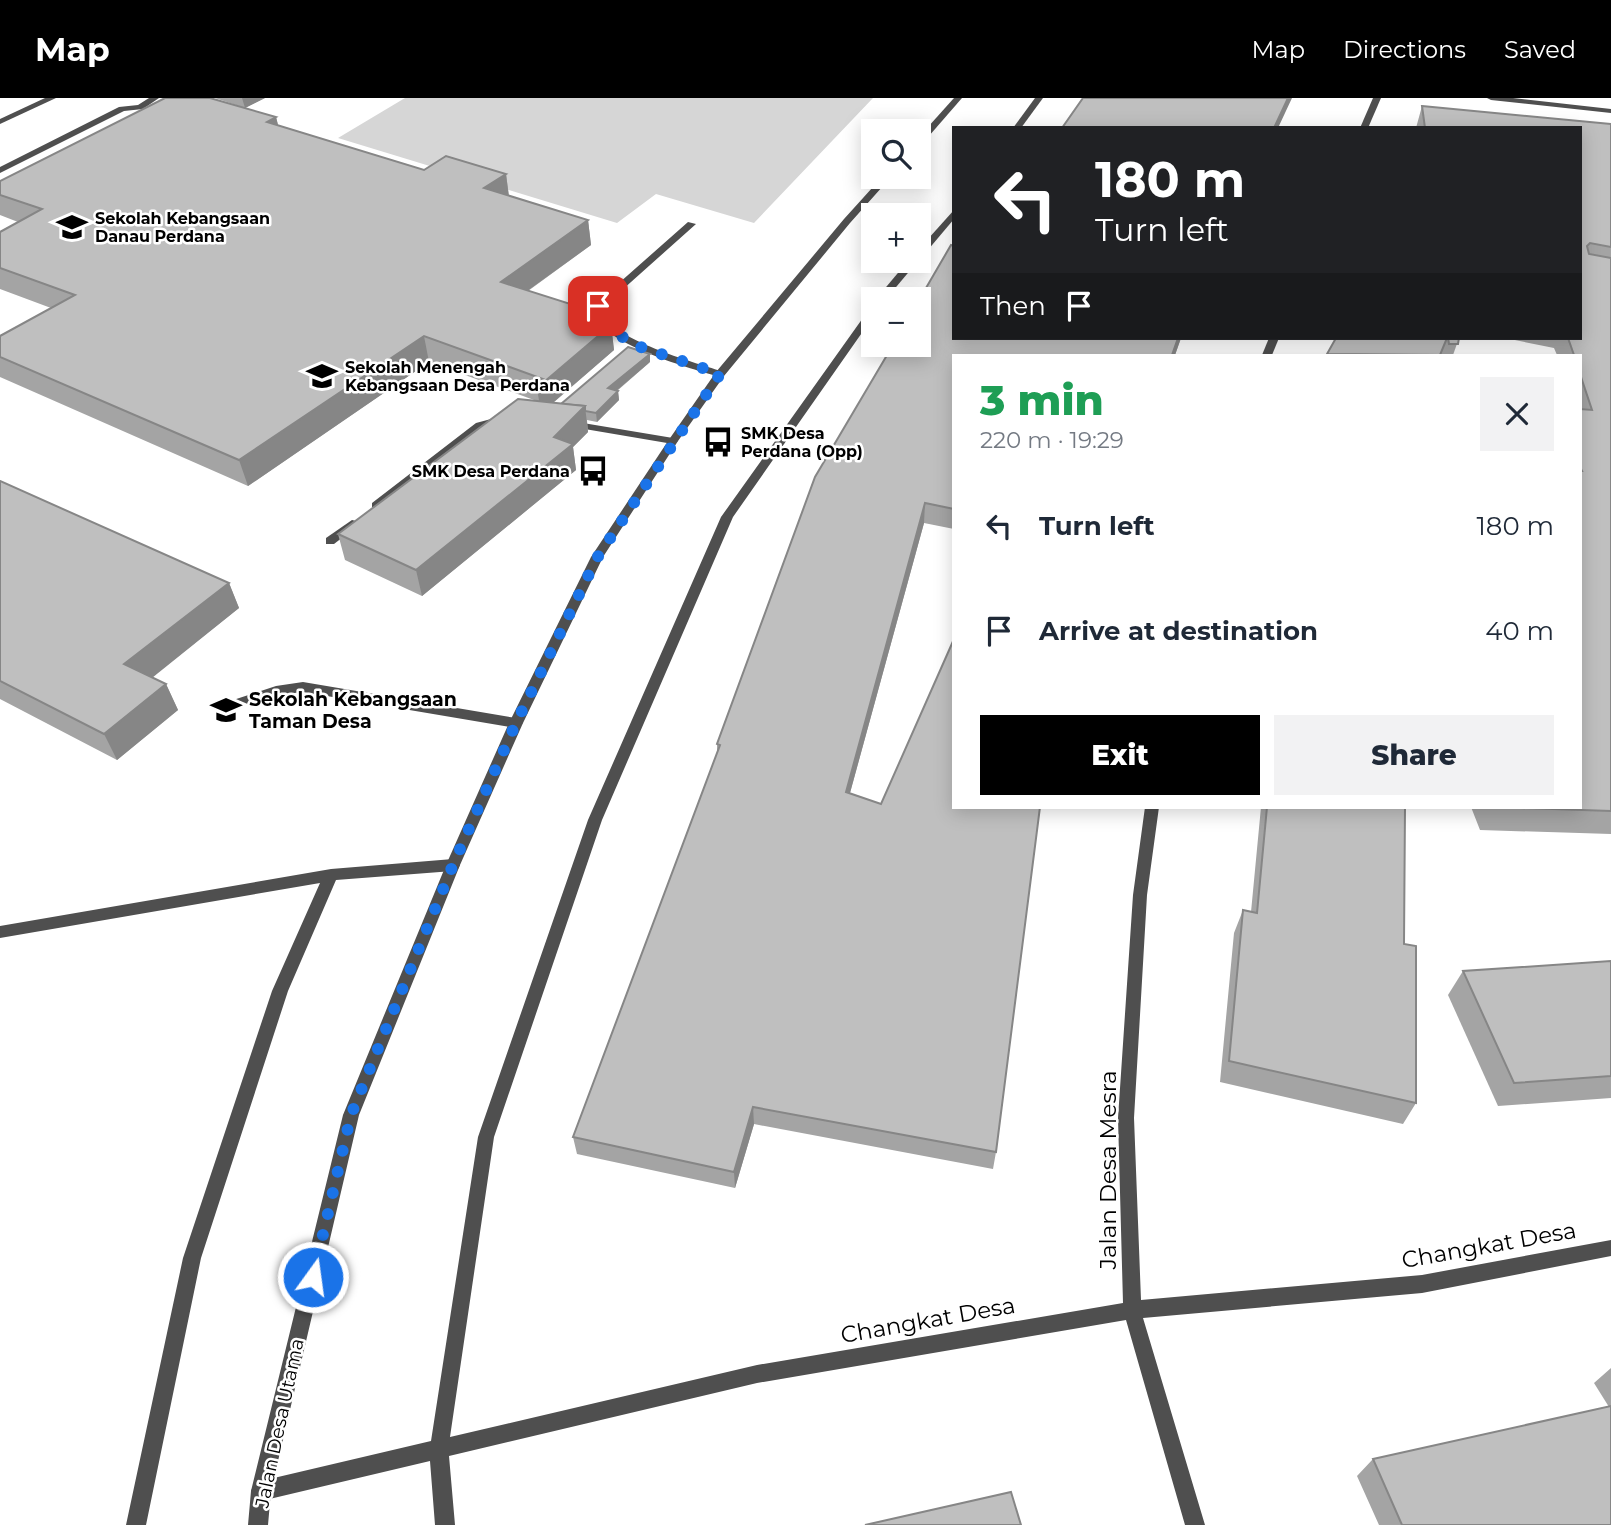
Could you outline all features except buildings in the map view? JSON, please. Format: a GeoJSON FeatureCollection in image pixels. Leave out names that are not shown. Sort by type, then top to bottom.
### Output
{"type":"FeatureCollection","features":[{"type":"Feature","properties":{"kind":"street"},"geometry":{"type":"LineString","coordinates":[[0,122],[52,98]]}},
{"type":"Feature","properties":{"kind":"street"},"geometry":{"type":"LineString","coordinates":[[0,170],[122,109],[140,107],[155,98]]}},
{"type":"Feature","properties":{"kind":"street"},"geometry":{"type":"LineString","coordinates":[[931,128],[958,98]]}},
{"type":"Feature","properties":{"kind":"street"},"geometry":{"type":"LineString","coordinates":[[1018,126],[1039,98]]}},
{"type":"Feature","properties":{"kind":"street"},"geometry":{"type":"LineString","coordinates":[[1365,126],[1377,98]]}},
{"type":"Feature","properties":{"kind":"street"},"geometry":{"type":"LineString","coordinates":[[1491,98],[1611,111]]}},
{"type":"Feature","properties":{"kind":"street","name":"Jalan Desa Utama"},"geometry":{"type":"LineString","coordinates":[[258,1525],[261,1491],[351,1115],[453,865],[516,723],[597,558],[673,441],[720,374],[876,189]]}},
{"type":"Feature","properties":{"kind":"street"},"geometry":{"type":"LineString","coordinates":[[931,241],[952,215]]}},
{"type":"Feature","properties":{"kind":"street"},"geometry":{"type":"LineString","coordinates":[[691,224],[598,306],[599,319],[632,344],[720,374]]}},
{"type":"Feature","properties":{"kind":"street"},"geometry":{"type":"LineString","coordinates":[[891,287],[903,273]]}},
{"type":"Feature","properties":{"kind":"street"},"geometry":{"type":"LineString","coordinates":[[444,1525],[439,1448],[486,1137],[595,820],[727,517],[861,327]]}},
{"type":"Feature","properties":{"kind":"street"},"geometry":{"type":"LineString","coordinates":[[622,352],[632,344]]}},
{"type":"Feature","properties":{"kind":"street"},"geometry":{"type":"LineString","coordinates":[[330,541],[480,425],[501,418],[523,419]]}},
{"type":"Feature","properties":{"kind":"street"},"geometry":{"type":"LineString","coordinates":[[557,422],[673,441]]}},
{"type":"Feature","properties":{"kind":"street"},"geometry":{"type":"LineString","coordinates":[[220,709],[275,691],[303,687],[516,723]]}},
{"type":"Feature","properties":{"kind":"street","name":"Jalan Desa Mesra"},"geometry":{"type":"LineString","coordinates":[[1152,809],[1140,895],[1126,1118],[1132,1310],[1195,1525]]}},
{"type":"Feature","properties":{"kind":"street"},"geometry":{"type":"LineString","coordinates":[[0,932],[331,875],[453,865]]}},
{"type":"Feature","properties":{"kind":"street"},"geometry":{"type":"LineString","coordinates":[[136,1525],[192,1258],[280,991],[331,875]]}},
{"type":"Feature","properties":{"kind":"street","name":"Changkat Desa"},"geometry":{"type":"LineString","coordinates":[[261,1491],[757,1374],[1132,1310],[1422,1284],[1611,1248]]}},
{"type":"Feature","properties":{"kind":"shaded area"},"geometry":{"type":"Polygon","coordinates":[[[405,98],[873,98],[754,223],[656,194],[617,223],[338,138],[405,98]]]}},
{"type":"Feature","properties":{"kind":"place","name":"Sekolah Kebangsaan Danau Perdana"},"geometry":{"type":"Point","coordinates":[72,227]}},
{"type":"Feature","properties":{"kind":"place","name":"Sekolah Menengah Kebangsaan Desa Perdana"},"geometry":{"type":"Point","coordinates":[322,376]}},
{"type":"Feature","properties":{"kind":"place","name":"SMK Desa Perdana (Opp)"},"geometry":{"type":"Point","coordinates":[718,442]}},
{"type":"Feature","properties":{"kind":"place","name":"SMK Desa Perdana"},"geometry":{"type":"Point","coordinates":[593,471]}},
{"type":"Feature","properties":{"kind":"place","name":"Sekolah Kebangsaan Taman Desa"},"geometry":{"type":"Point","coordinates":[226,710]}},
{"type":"Feature","properties":{"kind":"route"},"geometry":{"type":"LineString","coordinates":[[313,1277],[351,1115],[453,865],[516,723],[597,558],[720,374],[632,344],[599,319],[598,306]]}}]}
